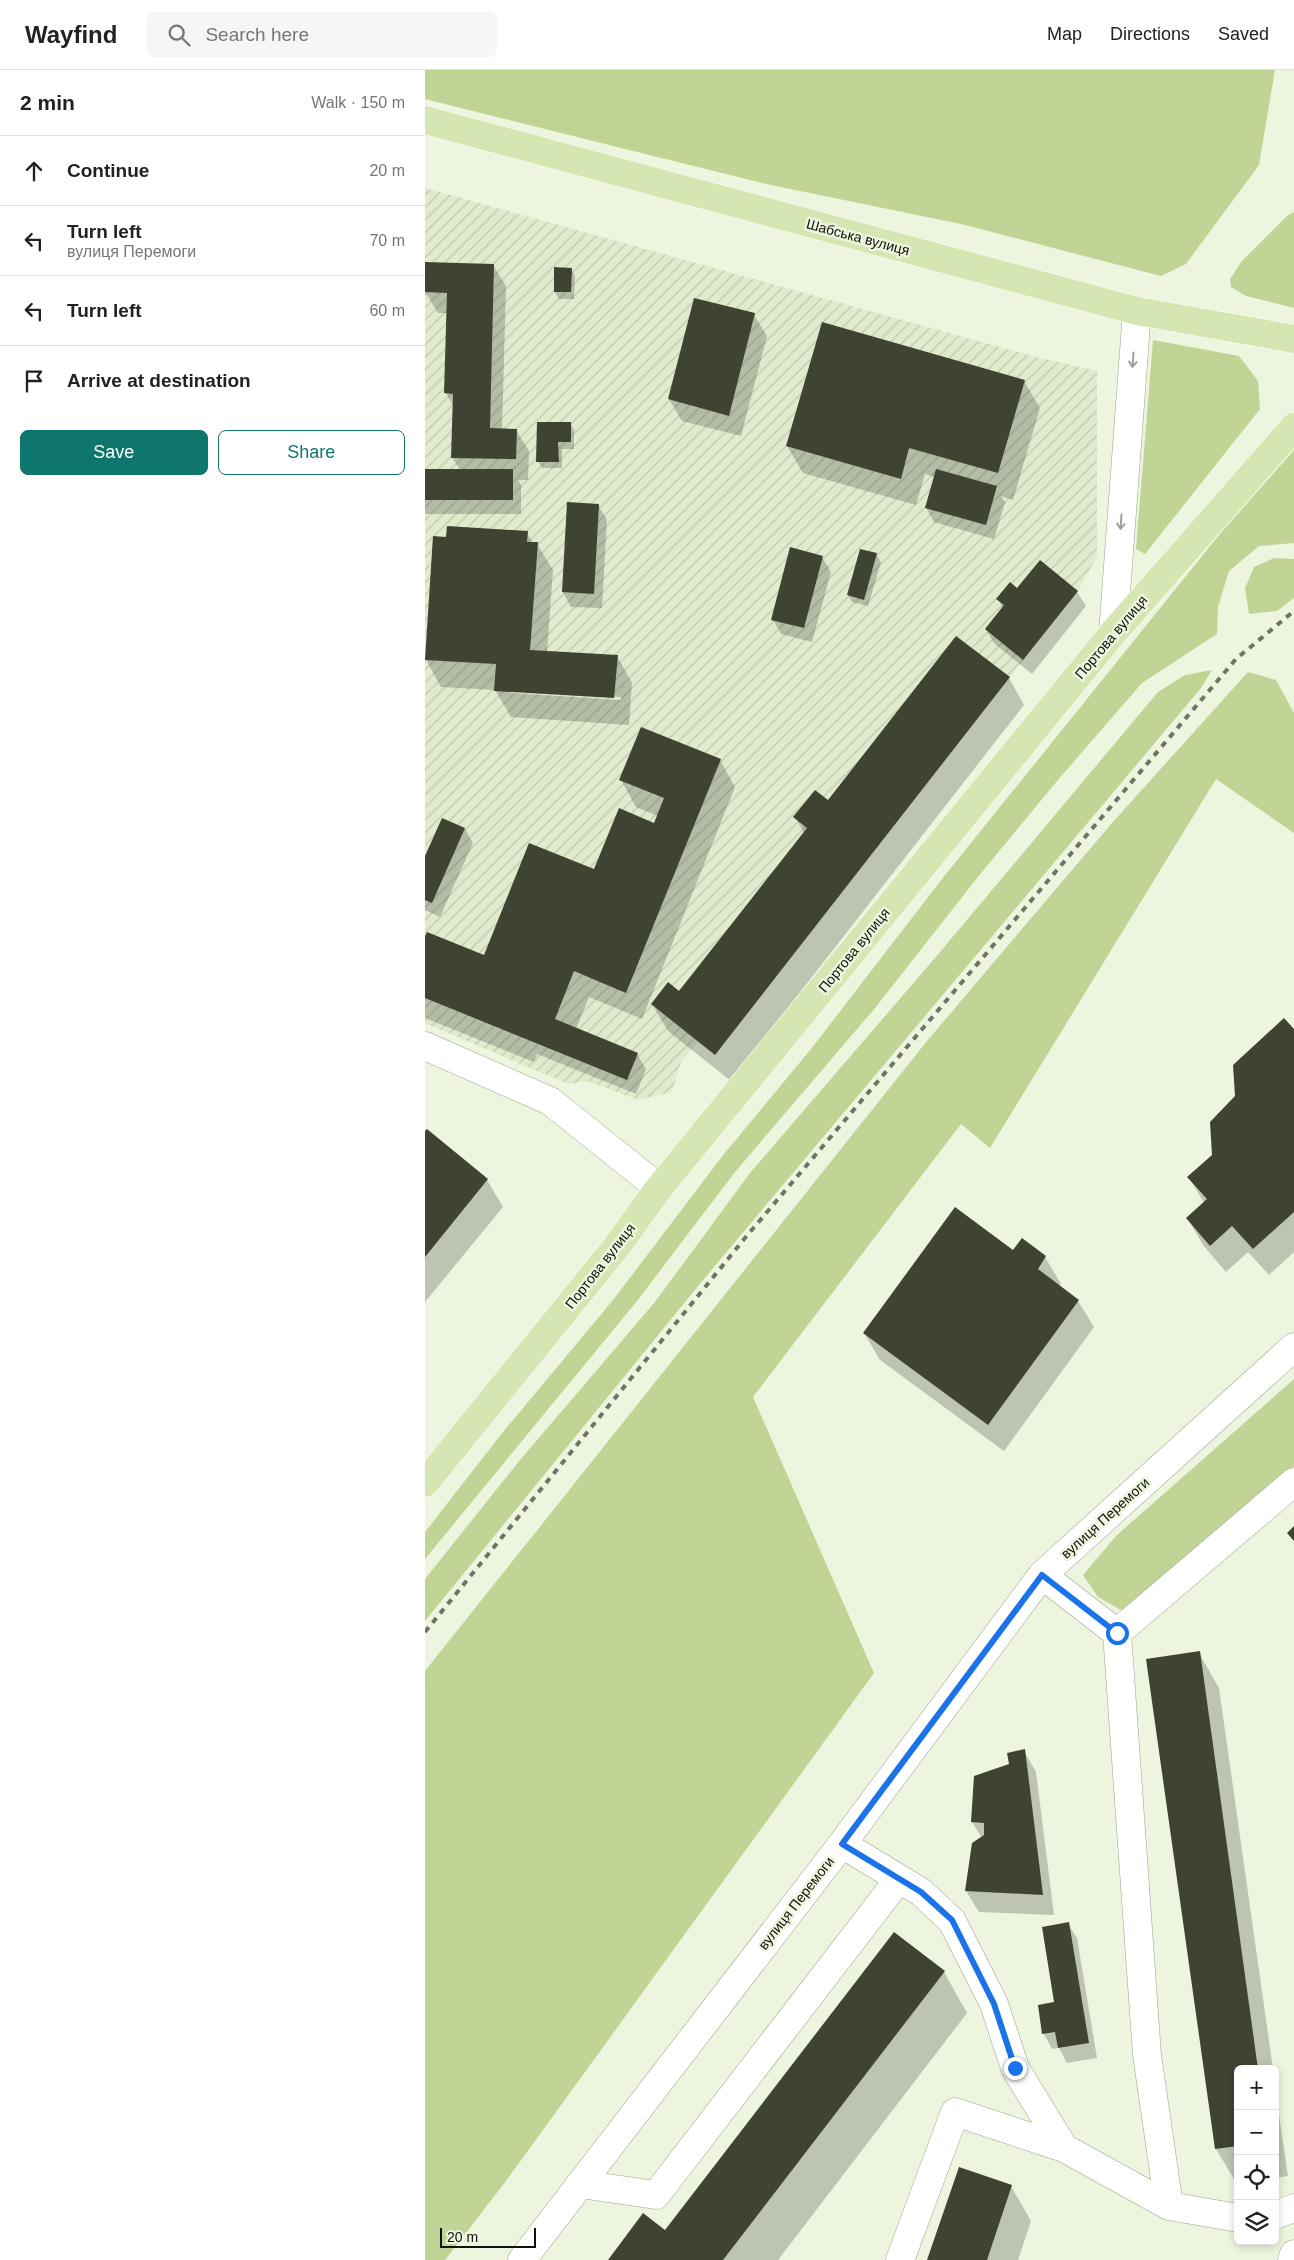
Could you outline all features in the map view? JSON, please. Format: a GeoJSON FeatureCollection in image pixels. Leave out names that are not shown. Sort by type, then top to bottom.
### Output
{"type":"FeatureCollection","features":[{"type":"Feature","properties":{"kind":"main road","name":"Шабська вулиця"},"geometry":{"type":"LineString","coordinates":[[425,120],[1137,311],[1294,339]]}},
{"type":"Feature","properties":{"kind":"main road","name":"Портова вулиця"},"geometry":{"type":"LineString","coordinates":[[429,1471],[617,1246],[659,1188],[1113,633],[1294,427]]}},
{"type":"Feature","properties":{"kind":"street"},"geometry":{"type":"LineString","coordinates":[[1113,633],[1137,311]]}},
{"type":"Feature","properties":{"kind":"street"},"geometry":{"type":"LineString","coordinates":[[425,1046],[550,1101],[659,1188]]}},
{"type":"Feature","properties":{"kind":"street","name":"вулиця Перемоги"},"geometry":{"type":"LineString","coordinates":[[522,2260],[842,1844],[1042,1575],[1294,1347]]}},
{"type":"Feature","properties":{"kind":"street"},"geometry":{"type":"LineString","coordinates":[[1117,1633],[1294,1482]]}},
{"type":"Feature","properties":{"kind":"street"},"geometry":{"type":"LineString","coordinates":[[1042,1575],[1117,1633],[1147,2055],[1169,2206]]}},
{"type":"Feature","properties":{"kind":"street"},"geometry":{"type":"LineString","coordinates":[[842,1844],[921,1892],[952,1920],[994,2004],[1015,2068],[1064,2148]]}},
{"type":"Feature","properties":{"kind":"street"},"geometry":{"type":"LineString","coordinates":[[580,2184],[655,2195],[899,1879]]}},
{"type":"Feature","properties":{"kind":"street"},"geometry":{"type":"LineString","coordinates":[[900,2260],[955,2112],[1064,2148],[1169,2206],[1234,2217]]}},
{"type":"Feature","properties":{"kind":"street"},"geometry":{"type":"LineString","coordinates":[[1279,2214],[1294,2208]]}},
{"type":"Feature","properties":{"kind":"street"},"geometry":{"type":"LineString","coordinates":[[1292,2260],[1294,2254]]}},
{"type":"Feature","properties":{"kind":"shaded area"},"geometry":{"type":"Polygon","coordinates":[[[425,188],[1036,357],[1097,371],[1097,556],[1078,591],[1010,677],[698,1041],[681,1062],[672,1092],[638,1100],[587,1081],[568,1084],[425,1023],[425,188]]]}},
{"type":"Feature","properties":{"kind":"green space"},"geometry":{"type":"Polygon","coordinates":[[[425,70],[1275,70],[1259,165],[1186,264],[1161,276],[961,224],[766,184],[425,99],[425,70]]]}},
{"type":"Feature","properties":{"kind":"green space"},"geometry":{"type":"Polygon","coordinates":[[[1294,212],[1294,308],[1246,296],[1231,287],[1230,279],[1242,261],[1288,215],[1294,212]]]}},
{"type":"Feature","properties":{"kind":"green space"},"geometry":{"type":"Polygon","coordinates":[[[1153,340],[1239,356],[1258,381],[1260,409],[1145,554],[1136,549],[1153,340]]]}},
{"type":"Feature","properties":{"kind":"green space"},"geometry":{"type":"Polygon","coordinates":[[[1294,450],[1294,543],[1259,546],[1229,571],[1218,607],[1217,634],[1142,683],[1057,781],[977,878],[875,1008],[735,1172],[637,1301],[425,1559],[425,1532],[503,1432],[613,1300],[724,1154],[811,1049],[942,879],[1219,535],[1294,450]]]}},
{"type":"Feature","properties":{"kind":"green space"},"geometry":{"type":"Polygon","coordinates":[[[1274,558],[1294,559],[1294,598],[1277,611],[1249,614],[1245,588],[1254,567],[1274,558]]]}},
{"type":"Feature","properties":{"kind":"green space"},"geometry":{"type":"Polygon","coordinates":[[[1212,670],[1201,688],[703,1280],[425,1621],[425,1579],[520,1460],[655,1302],[750,1173],[935,958],[1158,692],[1185,675],[1212,670]]]}},
{"type":"Feature","properties":{"kind":"green space"},"geometry":{"type":"Polygon","coordinates":[[[1248,672],[1276,680],[1294,713],[1294,833],[1216,779],[990,1148],[961,1124],[753,1397],[874,1673],[506,2181],[445,2260],[425,2260],[425,1671],[927,1041],[1112,823],[1248,672]]]}},
{"type":"Feature","properties":{"kind":"green space"},"geometry":{"type":"Polygon","coordinates":[[[1294,1379],[1294,1466],[1149,1592],[1121,1610],[1098,1597],[1083,1575],[1117,1535],[1294,1379]]]}},
{"type":"Feature","properties":{"kind":"building"},"geometry":{"type":"Polygon","coordinates":[[[425,262],[494,264],[490,428],[517,429],[516,459],[451,458],[453,394],[444,393],[447,293],[425,292],[425,262]]]}},
{"type":"Feature","properties":{"kind":"building"},"geometry":{"type":"Polygon","coordinates":[[[554,267],[572,268],[571,292],[554,292],[554,267]]]}},
{"type":"Feature","properties":{"kind":"building"},"geometry":{"type":"Polygon","coordinates":[[[694,298],[755,313],[729,416],[668,399],[694,298]]]}},
{"type":"Feature","properties":{"kind":"building"},"geometry":{"type":"Polygon","coordinates":[[[822,322],[1025,380],[998,473],[909,448],[901,479],[786,446],[822,322]]]}},
{"type":"Feature","properties":{"kind":"building"},"geometry":{"type":"Polygon","coordinates":[[[537,422],[571,422],[571,442],[558,442],[559,462],[536,462],[537,422]]]}},
{"type":"Feature","properties":{"kind":"building"},"geometry":{"type":"Polygon","coordinates":[[[425,469],[513,469],[513,500],[425,500],[425,469]]]}},
{"type":"Feature","properties":{"kind":"building"},"geometry":{"type":"Polygon","coordinates":[[[936,469],[997,486],[986,525],[925,508],[936,469]]]}},
{"type":"Feature","properties":{"kind":"building"},"geometry":{"type":"Polygon","coordinates":[[[567,502],[599,504],[594,594],[562,592],[567,502]]]}},
{"type":"Feature","properties":{"kind":"building"},"geometry":{"type":"Polygon","coordinates":[[[447,526],[528,531],[527,542],[538,542],[530,650],[618,655],[614,698],[494,691],[496,664],[425,660],[433,536],[446,537],[447,526]]]}},
{"type":"Feature","properties":{"kind":"building"},"geometry":{"type":"Polygon","coordinates":[[[790,547],[823,556],[804,628],[771,620],[790,547]]]}},
{"type":"Feature","properties":{"kind":"building"},"geometry":{"type":"Polygon","coordinates":[[[860,549],[877,553],[864,600],[847,595],[860,549]]]}},
{"type":"Feature","properties":{"kind":"building"},"geometry":{"type":"Polygon","coordinates":[[[1040,560],[1078,591],[1023,660],[985,629],[1004,605],[996,599],[1010,582],[1017,588],[1040,560]]]}},
{"type":"Feature","properties":{"kind":"building"},"geometry":{"type":"Polygon","coordinates":[[[956,636],[1010,677],[715,1055],[651,1004],[668,982],[679,991],[807,828],[793,817],[815,790],[828,800],[956,636]]]}},
{"type":"Feature","properties":{"kind":"building"},"geometry":{"type":"Polygon","coordinates":[[[641,727],[721,759],[626,993],[574,971],[555,1019],[638,1053],[627,1080],[425,998],[425,936],[427,932],[484,955],[529,843],[594,869],[619,808],[654,823],[664,798],[619,780],[641,727]]]}},
{"type":"Feature","properties":{"kind":"building"},"geometry":{"type":"Polygon","coordinates":[[[442,818],[465,828],[432,903],[425,900],[425,856],[442,818]]]}},
{"type":"Feature","properties":{"kind":"building"},"geometry":{"type":"Polygon","coordinates":[[[1284,1018],[1294,1029],[1294,1212],[1253,1249],[1232,1226],[1210,1246],[1186,1218],[1207,1199],[1187,1177],[1212,1155],[1210,1122],[1235,1096],[1233,1065],[1284,1018]]]}},
{"type":"Feature","properties":{"kind":"building"},"geometry":{"type":"Polygon","coordinates":[[[427,1129],[488,1179],[425,1257],[425,1131],[427,1129]]]}},
{"type":"Feature","properties":{"kind":"building"},"geometry":{"type":"Polygon","coordinates":[[[955,1207],[1013,1250],[1022,1238],[1046,1256],[1038,1269],[1079,1300],[988,1425],[863,1333],[955,1207]]]}},
{"type":"Feature","properties":{"kind":"building"},"geometry":{"type":"Polygon","coordinates":[[[1294,1526],[1294,1541],[1287,1533],[1294,1526]]]}},
{"type":"Feature","properties":{"kind":"building"},"geometry":{"type":"Polygon","coordinates":[[[1200,1651],[1257,2065],[1234,2065],[1234,2147],[1215,2149],[1146,1659],[1200,1651]]]}},
{"type":"Feature","properties":{"kind":"building"},"geometry":{"type":"Polygon","coordinates":[[[1025,1749],[1043,1895],[965,1891],[972,1843],[984,1835],[984,1823],[971,1822],[974,1776],[1009,1764],[1007,1753],[1025,1749]]]}},
{"type":"Feature","properties":{"kind":"building"},"geometry":{"type":"Polygon","coordinates":[[[1069,1922],[1089,2043],[1058,2048],[1055,2032],[1042,2034],[1038,2005],[1054,2002],[1042,1927],[1069,1922]]]}},
{"type":"Feature","properties":{"kind":"building"},"geometry":{"type":"Polygon","coordinates":[[[894,1932],[945,1971],[723,2260],[608,2260],[643,2213],[665,2230],[894,1932]]]}},
{"type":"Feature","properties":{"kind":"building"},"geometry":{"type":"Polygon","coordinates":[[[959,2167],[1012,2185],[987,2260],[927,2260],[959,2167]]]}},
{"type":"Feature","properties":{"kind":"railway"},"geometry":{"type":"LineString","coordinates":[[425,1632],[745,1238],[1236,659],[1294,611]]}},
{"type":"Feature","properties":{"kind":"route"},"geometry":{"type":"LineString","coordinates":[[1015,2068],[994,2004],[952,1920],[921,1892],[842,1844],[1042,1575],[1117,1633]]}}]}
